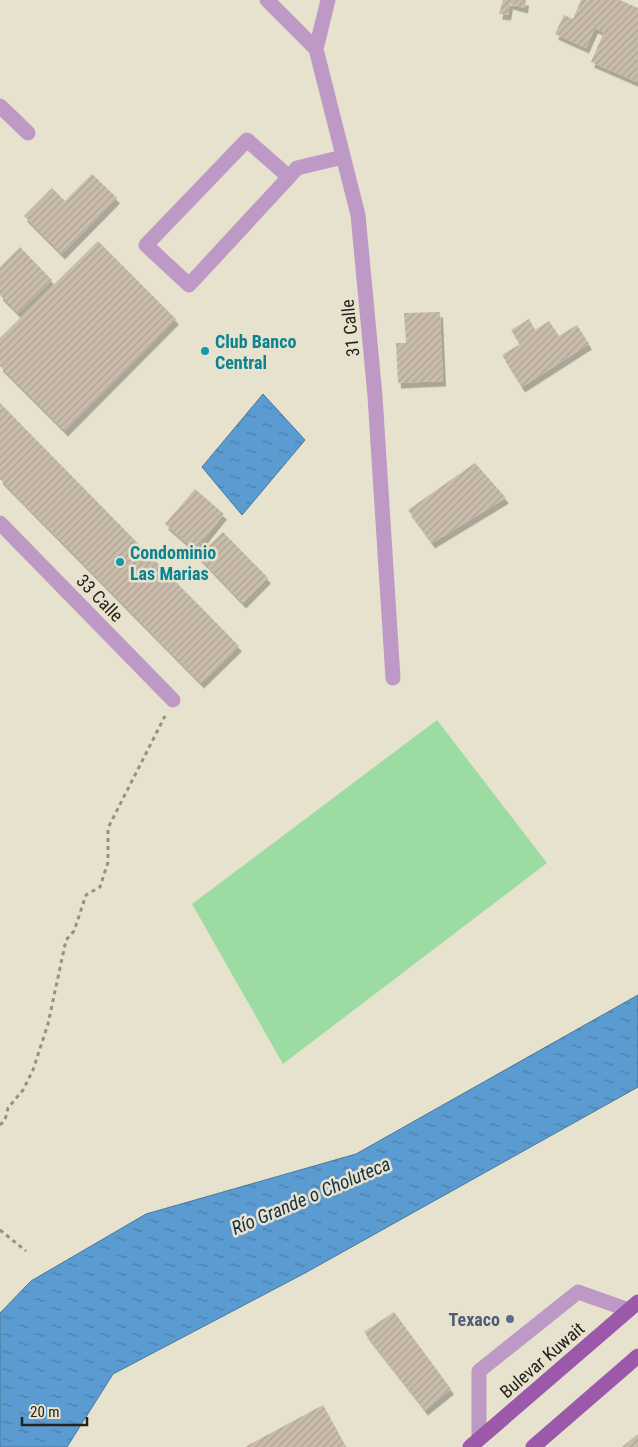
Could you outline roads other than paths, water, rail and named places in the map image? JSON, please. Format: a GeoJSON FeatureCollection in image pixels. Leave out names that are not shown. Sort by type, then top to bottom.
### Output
{"type":"FeatureCollection","features":[{"type":"Feature","properties":{"kind":"main road","name":"Bulevar Kuwait"},"geometry":{"type":"LineString","coordinates":[[474,1443],[633,1306]]}},
{"type":"Feature","properties":{"kind":"main road"},"geometry":{"type":"LineString","coordinates":[[534,1447],[638,1356]]}},
{"type":"Feature","properties":{"kind":"street"},"geometry":{"type":"LineString","coordinates":[[267,0],[316,49]]}},
{"type":"Feature","properties":{"kind":"street"},"geometry":{"type":"LineString","coordinates":[[316,49],[328,0]]}},
{"type":"Feature","properties":{"kind":"street","name":"31 Calle"},"geometry":{"type":"LineString","coordinates":[[316,49],[358,215],[374,387],[393,678]]}},
{"type":"Feature","properties":{"kind":"street"},"geometry":{"type":"LineString","coordinates":[[0,106],[28,133]]}},
{"type":"Feature","properties":{"kind":"street"},"geometry":{"type":"LineString","coordinates":[[289,178],[247,140],[146,245],[189,285],[289,178],[298,168],[343,157]]}},
{"type":"Feature","properties":{"kind":"street","name":"33 Calle"},"geometry":{"type":"LineString","coordinates":[[0,523],[6,536],[173,700]]}},
{"type":"Feature","properties":{"kind":"street"},"geometry":{"type":"LineString","coordinates":[[474,1443],[479,1371],[578,1292],[633,1306]]}},
{"type":"Feature","properties":{"kind":"street"},"geometry":{"type":"LineString","coordinates":[[540,1447],[553,1431]]}},
{"type":"Feature","properties":{"kind":"water"},"geometry":{"type":"Polygon","coordinates":[[[263,394],[305,440],[242,515],[202,467],[263,394]]]}},
{"type":"Feature","properties":{"kind":"water","name":"Río Grande o Choluteca"},"geometry":{"type":"Polygon","coordinates":[[[638,995],[638,1087],[305,1273],[113,1374],[67,1447],[0,1447],[0,1313],[31,1281],[146,1214],[356,1154],[638,995]]]}},
{"type":"Feature","properties":{"kind":"place","name":"Club Banco Central"},"geometry":{"type":"Point","coordinates":[205,351]}},
{"type":"Feature","properties":{"kind":"place","name":"Condominio Las Marias"},"geometry":{"type":"Point","coordinates":[120,562]}},
{"type":"Feature","properties":{"kind":"place","name":"Texaco"},"geometry":{"type":"Point","coordinates":[510,1319]}}]}
